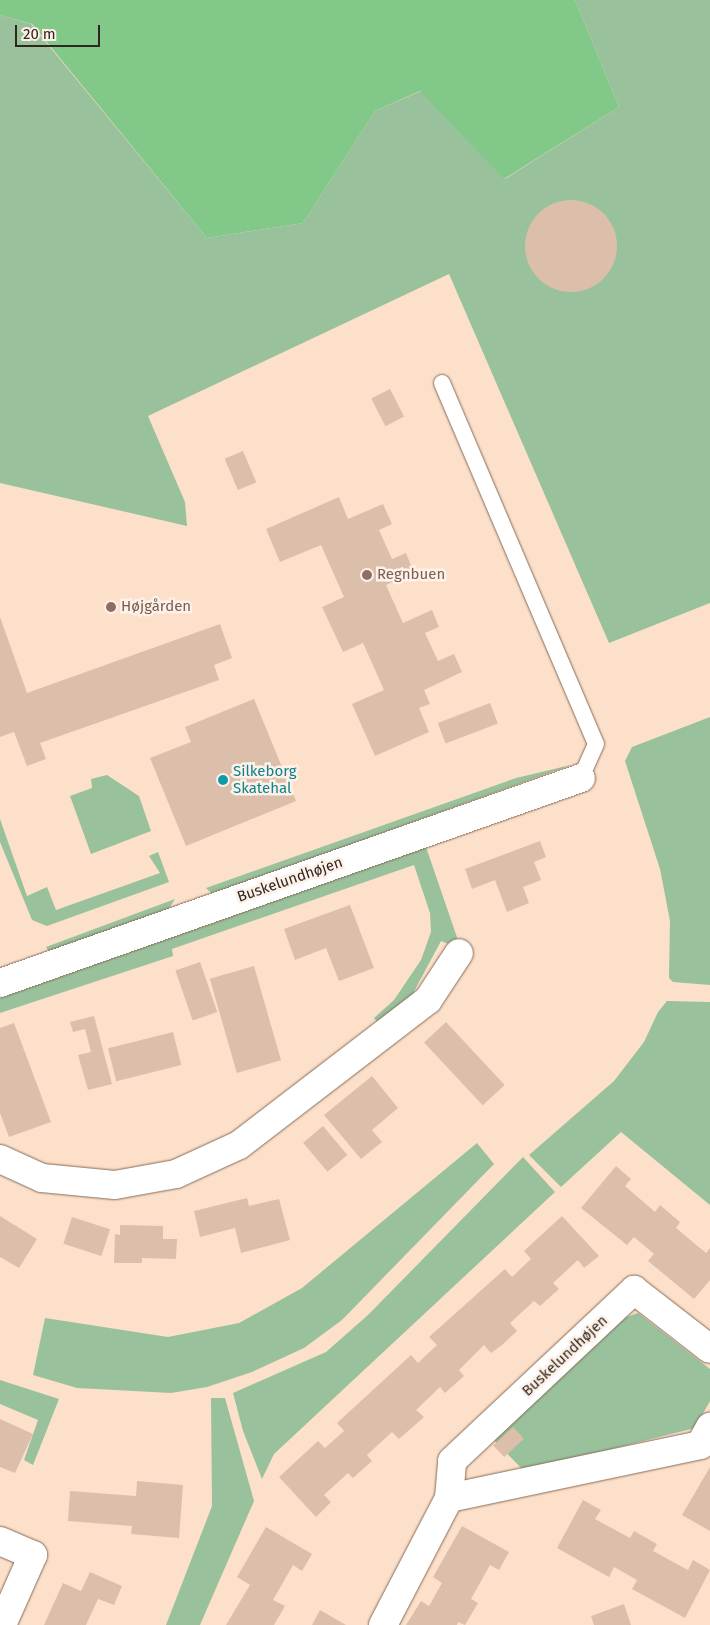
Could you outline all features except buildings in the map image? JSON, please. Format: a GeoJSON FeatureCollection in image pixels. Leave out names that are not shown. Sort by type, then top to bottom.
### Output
{"type":"FeatureCollection","features":[{"type":"Feature","properties":{"kind":"street","name":"Buskelundhøjen"},"geometry":{"type":"LineString","coordinates":[[0,983],[581,778]]}},
{"type":"Feature","properties":{"kind":"street"},"geometry":{"type":"LineString","coordinates":[[0,1160],[42,1178],[116,1185],[176,1174],[239,1145],[428,1000],[459,952]]}},
{"type":"Feature","properties":{"kind":"street","name":"Buskelundhøjen"},"geometry":{"type":"LineString","coordinates":[[383,1625],[449,1498],[452,1461],[634,1290],[710,1349]]}},
{"type":"Feature","properties":{"kind":"street"},"geometry":{"type":"LineString","coordinates":[[449,1498],[700,1445],[710,1427]]}},
{"type":"Feature","properties":{"kind":"street"},"geometry":{"type":"LineString","coordinates":[[0,1541],[32,1555],[2,1625]]}},
{"type":"Feature","properties":{"kind":"lane"},"geometry":{"type":"LineString","coordinates":[[442,383],[596,744],[581,778]]}},
{"type":"Feature","properties":{"kind":"green space"},"geometry":{"type":"Polygon","coordinates":[[[0,0],[575,0],[619,107],[504,179],[420,91],[375,111],[303,223],[207,238],[32,24],[0,15],[0,0]]]}},
{"type":"Feature","properties":{"kind":"green space"},"geometry":{"type":"Polygon","coordinates":[[[575,0],[710,0],[710,603],[609,643],[449,274],[148,416],[185,502],[187,526],[0,483],[0,15],[31,24],[207,238],[303,223],[375,111],[421,91],[505,179],[619,107],[575,0]]]}},
{"type":"Feature","properties":{"kind":"green space"},"geometry":{"type":"Polygon","coordinates":[[[710,717],[710,985],[673,982],[669,978],[670,921],[660,869],[625,761],[632,747],[710,717]]]}},
{"type":"Feature","properties":{"kind":"green space"},"geometry":{"type":"Polygon","coordinates":[[[571,765],[212,894],[206,888],[516,778],[571,765]]]}},
{"type":"Feature","properties":{"kind":"green space"},"geometry":{"type":"Polygon","coordinates":[[[107,775],[139,796],[151,831],[91,854],[70,796],[92,788],[91,779],[107,775]]]}},
{"type":"Feature","properties":{"kind":"green space"},"geometry":{"type":"Polygon","coordinates":[[[0,819],[27,896],[47,887],[56,910],[160,873],[149,856],[158,852],[169,882],[47,926],[32,920],[0,842],[0,819]]]}},
{"type":"Feature","properties":{"kind":"green space"},"geometry":{"type":"Polygon","coordinates":[[[426,847],[461,949],[441,941],[410,999],[382,1027],[374,1018],[394,1000],[421,960],[431,932],[430,913],[414,865],[172,949],[173,956],[0,1013],[0,998],[426,847]]]}},
{"type":"Feature","properties":{"kind":"green space"},"geometry":{"type":"Polygon","coordinates":[[[175,899],[168,910],[50,953],[46,947],[175,899]]]}},
{"type":"Feature","properties":{"kind":"green space"},"geometry":{"type":"Polygon","coordinates":[[[667,1001],[710,1002],[710,1205],[621,1132],[561,1187],[529,1155],[614,1081],[644,1042],[658,1012],[667,1001]]]}},
{"type":"Feature","properties":{"kind":"green space"},"geometry":{"type":"Polygon","coordinates":[[[477,1143],[494,1164],[342,1320],[304,1348],[252,1372],[207,1387],[171,1393],[77,1388],[33,1375],[45,1318],[168,1337],[239,1323],[302,1288],[477,1143]]]}},
{"type":"Feature","properties":{"kind":"green space"},"geometry":{"type":"Polygon","coordinates":[[[523,1157],[555,1192],[274,1454],[262,1479],[243,1431],[233,1393],[326,1352],[368,1315],[523,1157]]]}},
{"type":"Feature","properties":{"kind":"green space"},"geometry":{"type":"Polygon","coordinates":[[[638,1313],[710,1369],[710,1401],[695,1428],[524,1471],[492,1438],[621,1319],[638,1313]]]}},
{"type":"Feature","properties":{"kind":"green space"},"geometry":{"type":"Polygon","coordinates":[[[0,1380],[59,1399],[33,1465],[24,1460],[38,1420],[0,1404],[0,1380]]]}},
{"type":"Feature","properties":{"kind":"green space"},"geometry":{"type":"Polygon","coordinates":[[[211,1398],[225,1398],[254,1501],[200,1625],[166,1625],[212,1506],[211,1398]]]}},
{"type":"Feature","properties":{"kind":"place","name":"Regnbuen"},"geometry":{"type":"Point","coordinates":[367,575]}},
{"type":"Feature","properties":{"kind":"place","name":"Højgården"},"geometry":{"type":"Point","coordinates":[111,607]}},
{"type":"Feature","properties":{"kind":"place","name":"Silkeborg Skatehal"},"geometry":{"type":"Point","coordinates":[223,780]}}]}
